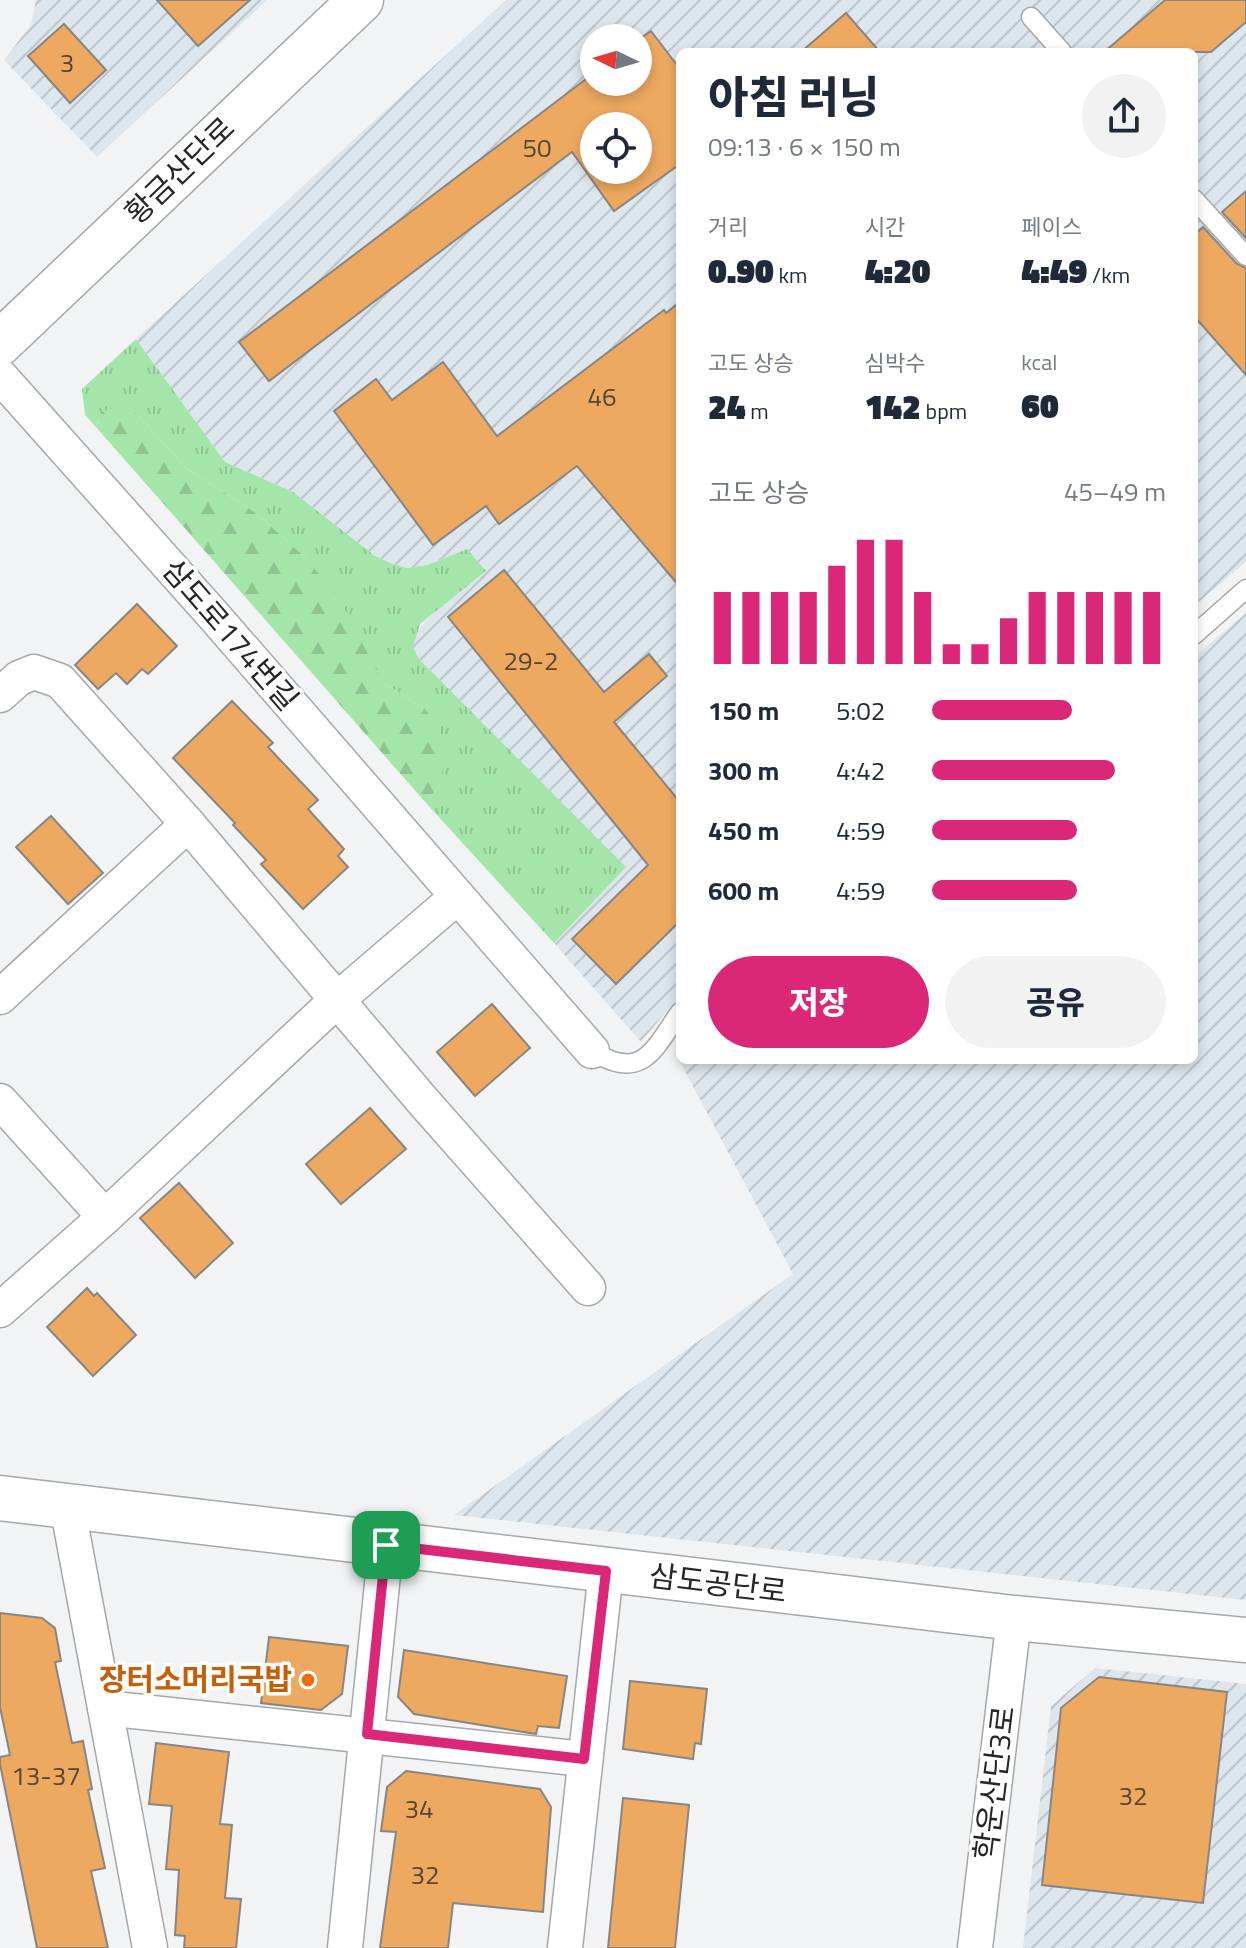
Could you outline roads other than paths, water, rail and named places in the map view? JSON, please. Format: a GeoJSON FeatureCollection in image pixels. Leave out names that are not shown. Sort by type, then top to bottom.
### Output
{"type":"FeatureCollection","features":[{"type":"Feature","properties":{"kind":"street","name":"황금산단로"},"geometry":{"type":"LineString","coordinates":[[0,343],[361,0]]}},
{"type":"Feature","properties":{"kind":"street","name":"삼도로174번길"},"geometry":{"type":"LineString","coordinates":[[0,376],[592,1051]]}},
{"type":"Feature","properties":{"kind":"street"},"geometry":{"type":"LineString","coordinates":[[0,695],[19,678],[34,672],[60,681],[188,824],[588,1288]]}},
{"type":"Feature","properties":{"kind":"street"},"geometry":{"type":"LineString","coordinates":[[0,997],[188,824]]}},
{"type":"Feature","properties":{"kind":"street"},"geometry":{"type":"LineString","coordinates":[[0,1310],[105,1217],[338,999],[457,897]]}},
{"type":"Feature","properties":{"kind":"street"},"geometry":{"type":"LineString","coordinates":[[0,1101],[105,1217]]}},
{"type":"Feature","properties":{"kind":"street","name":"삼도공단로"},"geometry":{"type":"LineString","coordinates":[[0,1498],[1014,1618],[1246,1640]]}},
{"type":"Feature","properties":{"kind":"street"},"geometry":{"type":"LineString","coordinates":[[67,1505],[150,1948]]}},
{"type":"Feature","properties":{"kind":"street"},"geometry":{"type":"LineString","coordinates":[[345,1948],[386,1545]]}},
{"type":"Feature","properties":{"kind":"street"},"geometry":{"type":"LineString","coordinates":[[565,1948],[606,1571]]}},
{"type":"Feature","properties":{"kind":"street","name":"학운산단3로"},"geometry":{"type":"LineString","coordinates":[[975,1948],[1014,1618]]}},
{"type":"Feature","properties":{"kind":"street"},"geometry":{"type":"LineString","coordinates":[[105,1708],[584,1759]]}},
{"type":"Feature","properties":{"kind":"lane"},"geometry":{"type":"LineString","coordinates":[[1031,17],[1058,48]]}},
{"type":"Feature","properties":{"kind":"lane"},"geometry":{"type":"LineString","coordinates":[[1198,203],[1246,256]]}},
{"type":"Feature","properties":{"kind":"lane"},"geometry":{"type":"LineString","coordinates":[[1198,631],[1246,589]]}},
{"type":"Feature","properties":{"kind":"lane"},"geometry":{"type":"LineString","coordinates":[[592,1051],[611,1063],[624,1066],[636,1064],[659,1044],[676,1018]]}},
{"type":"Feature","properties":{"kind":"place","name":"장터소머리국밥"},"geometry":{"type":"Point","coordinates":[308,1680]}}]}
